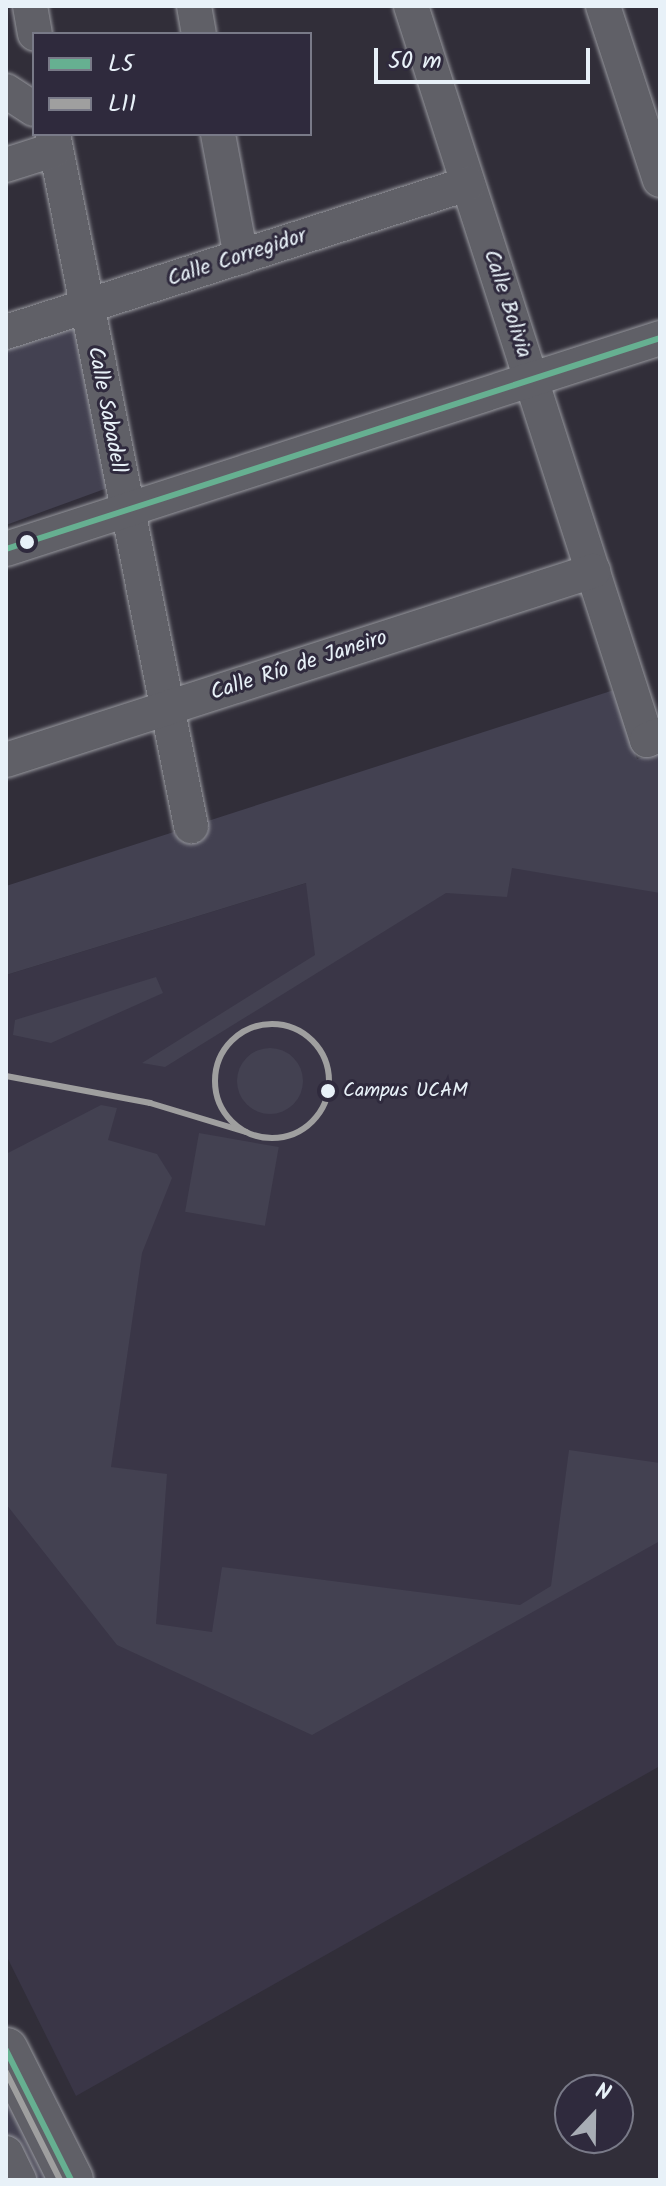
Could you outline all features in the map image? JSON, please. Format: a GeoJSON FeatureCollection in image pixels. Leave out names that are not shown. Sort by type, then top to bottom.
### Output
{"type":"FeatureCollection","features":[{"type":"Feature","properties":{"kind":"main road"},"geometry":{"type":"LineString","coordinates":[[6,2050],[71,2180]]}},
{"type":"Feature","properties":{"kind":"street"},"geometry":{"type":"LineString","coordinates":[[30,6],[35,32]]}},
{"type":"Feature","properties":{"kind":"street"},"geometry":{"type":"LineString","coordinates":[[194,6],[199,32]]}},
{"type":"Feature","properties":{"kind":"street","name":"Calle Bolivia"},"geometry":{"type":"LineString","coordinates":[[411,6],[593,571],[653,737]]}},
{"type":"Feature","properties":{"kind":"street"},"geometry":{"type":"LineString","coordinates":[[603,6],[660,180]]}},
{"type":"Feature","properties":{"kind":"street"},"geometry":{"type":"LineString","coordinates":[[6,91],[32,108]]}},
{"type":"Feature","properties":{"kind":"street"},"geometry":{"type":"LineString","coordinates":[[218,136],[241,257]]}},
{"type":"Feature","properties":{"kind":"street"},"geometry":{"type":"LineString","coordinates":[[6,165],[55,141]]}},
{"type":"Feature","properties":{"kind":"street","name":"Calle Sabadell"},"geometry":{"type":"LineString","coordinates":[[55,141],[165,709],[191,826]]}},
{"type":"Feature","properties":{"kind":"street","name":"Calle Corregidor"},"geometry":{"type":"LineString","coordinates":[[6,332],[468,184]]}},
{"type":"Feature","properties":{"kind":"street"},"geometry":{"type":"LineString","coordinates":[[6,549],[660,338]]}},
{"type":"Feature","properties":{"kind":"street","name":"Calle Río de Janeiro"},"geometry":{"type":"LineString","coordinates":[[6,760],[593,571]]}},
{"type":"Feature","properties":{"kind":"street"},"geometry":{"type":"LineString","coordinates":[[6,2153],[19,2180]]}},
{"type":"Feature","properties":{"kind":"shaded area"},"geometry":{"type":"Polygon","coordinates":[[[88,318],[121,483],[6,525],[6,348],[88,318]]]}},
{"type":"Feature","properties":{"kind":"shaded area"},"geometry":{"type":"Polygon","coordinates":[[[614,690],[637,759],[660,752],[660,893],[512,868],[507,897],[446,893],[165,1067],[142,1063],[315,955],[306,883],[6,975],[6,886],[614,690]]]}},
{"type":"Feature","properties":{"kind":"shaded area"},"geometry":{"type":"Polygon","coordinates":[[[528,815],[660,861],[660,1766],[76,2096],[6,1955],[6,975],[528,815]]]}},
{"type":"Feature","properties":{"kind":"shaded area"},"geometry":{"type":"Polygon","coordinates":[[[156,977],[163,993],[51,1043],[13,1035],[15,1020],[156,977]]]}},
{"type":"Feature","properties":{"kind":"shaded area"},"geometry":{"type":"Polygon","coordinates":[[[276,1048],[294,1057],[301,1068],[301,1094],[294,1105],[283,1112],[264,1114],[246,1105],[239,1094],[237,1075],[246,1057],[257,1050],[276,1048]]]}},
{"type":"Feature","properties":{"kind":"shaded area"},"geometry":{"type":"Polygon","coordinates":[[[101,1105],[117,1108],[108,1140],[157,1154],[172,1178],[142,1253],[111,1467],[167,1474],[156,1624],[212,1632],[222,1567],[520,1605],[551,1586],[569,1450],[660,1463],[660,1541],[312,1735],[117,1645],[6,1504],[6,1154],[101,1105]]]}},
{"type":"Feature","properties":{"kind":"shaded area"},"geometry":{"type":"Polygon","coordinates":[[[199,1133],[279,1147],[265,1226],[185,1212],[199,1133]]]}},
{"type":"Feature","properties":{"kind":"shaded area"},"geometry":{"type":"Polygon","coordinates":[[[6,2093],[50,2180],[6,2180],[6,2093]]]}},
{"type":"Feature","properties":{"kind":"transit line","name":"L5"},"geometry":{"type":"LineString","coordinates":[[6,549],[660,338]]}},
{"type":"Feature","properties":{"kind":"transit line","name":"L11"},"geometry":{"type":"LineString","coordinates":[[272,1024],[304,1033],[320,1049],[329,1081],[320,1113],[304,1129],[272,1138],[240,1129],[224,1113],[215,1081],[224,1049],[240,1033],[272,1024]]}},
{"type":"Feature","properties":{"kind":"transit line","name":"L11"},"geometry":{"type":"LineString","coordinates":[[6,1076],[150,1103],[246,1132]]}},
{"type":"Feature","properties":{"kind":"transit line","name":"L5"},"geometry":{"type":"LineString","coordinates":[[6,2050],[71,2180]]}},
{"type":"Feature","properties":{"kind":"transit line","name":"L11"},"geometry":{"type":"LineString","coordinates":[[6,2072],[60,2180]]}},
{"type":"Feature","properties":{"kind":"place","name":"Campus UCAM"},"geometry":{"type":"Point","coordinates":[328,1091]}}]}
